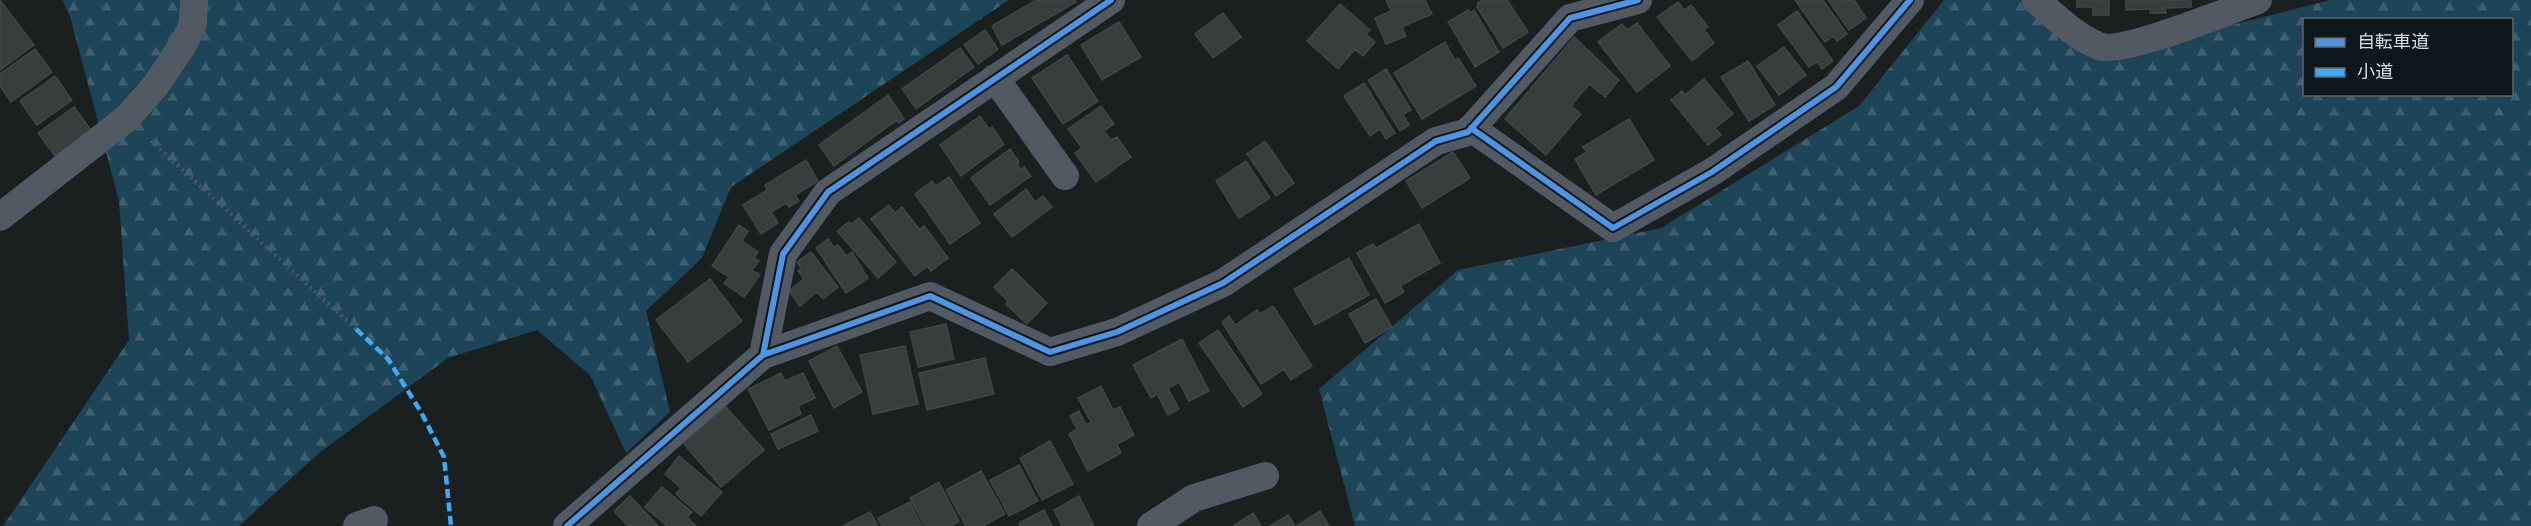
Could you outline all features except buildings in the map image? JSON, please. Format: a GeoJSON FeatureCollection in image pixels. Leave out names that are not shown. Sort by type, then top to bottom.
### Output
{"type":"FeatureCollection","features":[{"type":"Feature","properties":{"kind":"street"},"geometry":{"type":"LineString","coordinates":[[3,208],[127,118],[156,85],[184,43],[193,24],[194,0]]}},
{"type":"Feature","properties":{"kind":"street"},"geometry":{"type":"LineString","coordinates":[[763,355],[783,254],[828,192],[1111,0]]}},
{"type":"Feature","properties":{"kind":"street"},"geometry":{"type":"LineString","coordinates":[[567,526],[763,355],[930,296],[1050,352],[1117,332],[1223,282],[1436,141],[1468,132],[1570,18],[1638,0]]}},
{"type":"Feature","properties":{"kind":"street"},"geometry":{"type":"LineString","coordinates":[[1471,128],[1613,228],[1712,172],[1836,87],[1910,0]]}},
{"type":"Feature","properties":{"kind":"street"},"geometry":{"type":"LineString","coordinates":[[2036,0],[2071,30],[2102,48],[2132,45],[2258,0]]}},
{"type":"Feature","properties":{"kind":"street"},"geometry":{"type":"LineString","coordinates":[[995,78],[1065,176]]}},
{"type":"Feature","properties":{"kind":"street"},"geometry":{"type":"LineString","coordinates":[[1151,526],[1194,498],[1265,476]]}},
{"type":"Feature","properties":{"kind":"path"},"geometry":{"type":"LineString","coordinates":[[127,118],[356,329]]}},
{"type":"Feature","properties":{"kind":"green space"},"geometry":{"type":"Polygon","coordinates":[[[62,0],[1009,0],[731,187],[702,258],[646,311],[670,412],[626,453],[590,375],[537,330],[448,358],[319,453],[239,526],[3,526],[129,340],[119,201],[70,16],[62,0]]]}},
{"type":"Feature","properties":{"kind":"green space"},"geometry":{"type":"Polygon","coordinates":[[[1944,0],[2045,0],[2121,53],[2330,0],[2531,0],[2531,526],[1355,526],[1319,389],[1458,270],[1661,228],[1859,106],[1944,0]]]}},
{"type":"Feature","properties":{"kind":"marked path"},"geometry":{"type":"LineString","coordinates":[[356,329],[388,359],[421,412],[444,457],[451,526]]}},
{"type":"Feature","properties":{"kind":"cycle path"},"geometry":{"type":"LineString","coordinates":[[763,355],[783,254],[828,192],[1111,0]]}},
{"type":"Feature","properties":{"kind":"cycle path"},"geometry":{"type":"LineString","coordinates":[[567,526],[763,355],[930,296],[1050,352],[1117,332],[1223,283],[1436,141],[1468,132],[1570,18],[1638,0]]}},
{"type":"Feature","properties":{"kind":"cycle path"},"geometry":{"type":"LineString","coordinates":[[1471,128],[1613,228],[1712,172],[1836,87],[1910,0]]}}]}
